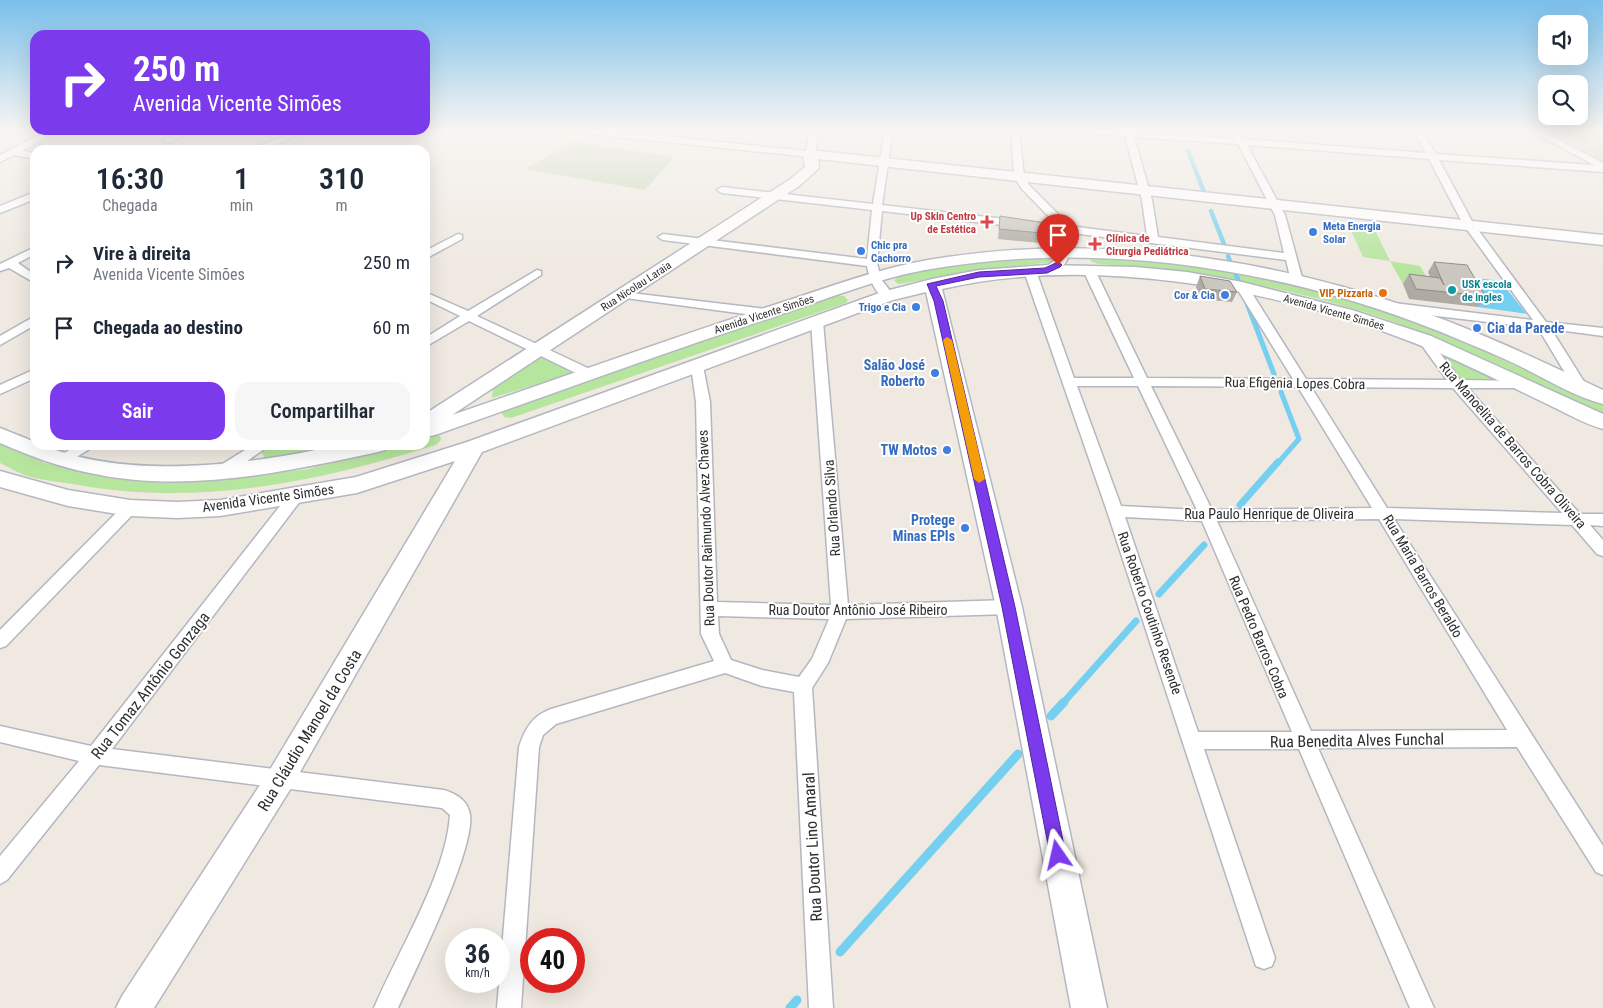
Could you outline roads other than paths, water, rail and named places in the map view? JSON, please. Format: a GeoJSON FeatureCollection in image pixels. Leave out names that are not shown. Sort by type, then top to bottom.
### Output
{"type":"FeatureCollection","features":[{"type":"Feature","properties":{"kind":"main road","name":"Rua Nicolau Laraia"},"geometry":{"type":"LineString","coordinates":[[430,420],[472,391],[803,176]]}},
{"type":"Feature","properties":{"kind":"main road"},"geometry":{"type":"LineString","coordinates":[[970,176],[1422,225],[1478,238],[1603,251]]}},
{"type":"Feature","properties":{"kind":"main road"},"geometry":{"type":"LineString","coordinates":[[1422,225],[1468,224],[1603,240]]}},
{"type":"Feature","properties":{"kind":"main road","name":"Avenida Vicente Simões"},"geometry":{"type":"LineString","coordinates":[[430,429],[767,312],[874,271],[916,267],[964,259],[1068,251],[1125,254],[1187,261],[1297,281],[1388,306],[1462,334],[1603,398]]}},
{"type":"Feature","properties":{"kind":"main road","name":"Avenida Vicente Simões"},"geometry":{"type":"LineString","coordinates":[[0,479],[68,498],[130,508],[177,510],[220,508],[357,485],[474,447],[888,296],[932,284],[979,275],[1039,271],[1089,270],[1187,277],[1242,287],[1346,314],[1424,340],[1603,422]]}},
{"type":"Feature","properties":{"kind":"main road"},"geometry":{"type":"LineString","coordinates":[[932,284],[938,301],[1009,607],[1089,1008]]}},
{"type":"Feature","properties":{"kind":"main road"},"geometry":{"type":"LineString","coordinates":[[472,391],[470,416],[474,447]]}},
{"type":"Feature","properties":{"kind":"main road"},"geometry":{"type":"LineString","coordinates":[[0,434],[30,449]]}},
{"type":"Feature","properties":{"kind":"main road","name":"Rua Cláudio Manoel da Costa"},"geometry":{"type":"LineString","coordinates":[[134,1008],[281,778],[474,447]]}},
{"type":"Feature","properties":{"kind":"main road"},"geometry":{"type":"LineString","coordinates":[[33,450],[62,460],[104,469],[154,474],[222,472],[303,462],[356,450]]}},
{"type":"Feature","properties":{"kind":"street"},"geometry":{"type":"LineString","coordinates":[[882,176],[877,208],[874,271],[888,296]]}},
{"type":"Feature","properties":{"kind":"street"},"geometry":{"type":"LineString","coordinates":[[1021,176],[1022,182],[1068,229],[1068,251],[1064,261],[1039,271]]}},
{"type":"Feature","properties":{"kind":"street"},"geometry":{"type":"LineString","coordinates":[[1140,176],[1154,241]]}},
{"type":"Feature","properties":{"kind":"street"},"geometry":{"type":"LineString","coordinates":[[1259,176],[1276,209],[1297,281]]}},
{"type":"Feature","properties":{"kind":"street"},"geometry":{"type":"LineString","coordinates":[[1443,176],[1468,224],[1542,324],[1582,388]]}},
{"type":"Feature","properties":{"kind":"street"},"geometry":{"type":"LineString","coordinates":[[722,190],[1068,229],[1291,258]]}},
{"type":"Feature","properties":{"kind":"street"},"geometry":{"type":"LineString","coordinates":[[0,210],[30,197]]}},
{"type":"Feature","properties":{"kind":"street"},"geometry":{"type":"LineString","coordinates":[[430,253],[458,237]]}},
{"type":"Feature","properties":{"kind":"street"},"geometry":{"type":"LineString","coordinates":[[663,237],[874,271]]}},
{"type":"Feature","properties":{"kind":"street"},"geometry":{"type":"LineString","coordinates":[[5,265],[30,252]]}},
{"type":"Feature","properties":{"kind":"street"},"geometry":{"type":"LineString","coordinates":[[5,265],[30,278]]}},
{"type":"Feature","properties":{"kind":"street","name":"Rua Pedro Barros Cobra"},"geometry":{"type":"LineString","coordinates":[[1089,270],[1207,516],[1304,742],[1422,1008]]}},
{"type":"Feature","properties":{"kind":"street","name":"Rua Roberto Coutinho Resende"},"geometry":{"type":"LineString","coordinates":[[1039,271],[1068,382],[1115,511],[1264,958]]}},
{"type":"Feature","properties":{"kind":"street"},"geometry":{"type":"LineString","coordinates":[[430,340],[537,273]]}},
{"type":"Feature","properties":{"kind":"street","name":"Rua Maria Barros Beraldo"},"geometry":{"type":"LineString","coordinates":[[1242,287],[1385,513],[1521,738],[1603,865]]}},
{"type":"Feature","properties":{"kind":"street"},"geometry":{"type":"LineString","coordinates":[[622,295],[767,312]]}},
{"type":"Feature","properties":{"kind":"street"},"geometry":{"type":"LineString","coordinates":[[430,297],[590,374]]}},
{"type":"Feature","properties":{"kind":"street"},"geometry":{"type":"LineString","coordinates":[[1388,306],[1603,332]]}},
{"type":"Feature","properties":{"kind":"street","name":"Rua Orlando Silva"},"geometry":{"type":"LineString","coordinates":[[803,686],[819,663],[840,612],[817,322]]}},
{"type":"Feature","properties":{"kind":"street"},"geometry":{"type":"LineString","coordinates":[[0,341],[30,323]]}},
{"type":"Feature","properties":{"kind":"street","name":"Rua Manoelita de Barros Cobra Oliveira"},"geometry":{"type":"LineString","coordinates":[[1424,340],[1457,384],[1603,550]]}},
{"type":"Feature","properties":{"kind":"street","name":"Rua Doutor Raimundo Alvez Chaves"},"geometry":{"type":"LineString","coordinates":[[697,366],[703,402],[710,634],[725,665]]}},
{"type":"Feature","properties":{"kind":"street"},"geometry":{"type":"LineString","coordinates":[[0,390],[30,376]]}},
{"type":"Feature","properties":{"kind":"street","name":"Rua Efigênia Lopes Cobra"},"geometry":{"type":"LineString","coordinates":[[1068,382],[1522,384]]}},
{"type":"Feature","properties":{"kind":"street"},"geometry":{"type":"LineString","coordinates":[[62,460],[80,450]]}},
{"type":"Feature","properties":{"kind":"street"},"geometry":{"type":"LineString","coordinates":[[222,472],[255,450]]}},
{"type":"Feature","properties":{"kind":"street","name":"Rua Tomaz Antônio Gonzaga"},"geometry":{"type":"LineString","coordinates":[[0,873],[95,756],[296,496]]}},
{"type":"Feature","properties":{"kind":"street"},"geometry":{"type":"LineString","coordinates":[[0,641],[130,508]]}},
{"type":"Feature","properties":{"kind":"street","name":"Rua Paulo Henrique de Oliveira"},"geometry":{"type":"LineString","coordinates":[[1115,511],[1207,516],[1385,513],[1579,521],[1603,520]]}},
{"type":"Feature","properties":{"kind":"street","name":"Rua Doutor Antônio José Ribeiro"},"geometry":{"type":"LineString","coordinates":[[708,609],[840,612],[1009,607]]}},
{"type":"Feature","properties":{"kind":"street"},"geometry":{"type":"LineString","coordinates":[[509,1008],[528,747],[533,731],[541,722],[725,665],[762,678],[803,686]]}},
{"type":"Feature","properties":{"kind":"street","name":"Rua Doutor Lino Amaral"},"geometry":{"type":"LineString","coordinates":[[803,686],[821,1008]]}},
{"type":"Feature","properties":{"kind":"street"},"geometry":{"type":"LineString","coordinates":[[0,734],[95,756],[444,799],[455,806],[460,816],[459,834],[426,920],[386,1008]]}},
{"type":"Feature","properties":{"kind":"street","name":"Rua Benedita Alves Funchal"},"geometry":{"type":"LineString","coordinates":[[1193,741],[1304,742],[1521,738]]}},
{"type":"Feature","properties":{"kind":"water"},"geometry":{"type":"Polygon","coordinates":[[[1461,276],[1500,281],[1527,314],[1478,307],[1461,276]]]}},
{"type":"Feature","properties":{"kind":"waterway"},"geometry":{"type":"LineString","coordinates":[[1198,176],[1204,192]]}},
{"type":"Feature","properties":{"kind":"waterway"},"geometry":{"type":"LineString","coordinates":[[1211,211],[1224,244]]}},
{"type":"Feature","properties":{"kind":"waterway"},"geometry":{"type":"LineString","coordinates":[[1228,256],[1230,261]]}},
{"type":"Feature","properties":{"kind":"waterway"},"geometry":{"type":"LineString","coordinates":[[1236,275],[1238,280]]}},
{"type":"Feature","properties":{"kind":"waterway"},"geometry":{"type":"LineString","coordinates":[[1245,298],[1274,374]]}},
{"type":"Feature","properties":{"kind":"waterway"},"geometry":{"type":"LineString","coordinates":[[1277,464],[1299,439],[1281,392]]}},
{"type":"Feature","properties":{"kind":"waterway"},"geometry":{"type":"LineString","coordinates":[[1240,505],[1278,462]]}},
{"type":"Feature","properties":{"kind":"waterway"},"geometry":{"type":"LineString","coordinates":[[1159,594],[1204,545]]}},
{"type":"Feature","properties":{"kind":"waterway"},"geometry":{"type":"LineString","coordinates":[[1063,703],[1136,621]]}},
{"type":"Feature","properties":{"kind":"waterway"},"geometry":{"type":"LineString","coordinates":[[1051,716],[1064,702]]}},
{"type":"Feature","properties":{"kind":"waterway"},"geometry":{"type":"LineString","coordinates":[[840,952],[1018,754]]}},
{"type":"Feature","properties":{"kind":"waterway"},"geometry":{"type":"LineString","coordinates":[[790,1008],[797,1000]]}},
{"type":"Feature","properties":{"kind":"place","name":"Up Skin Centro de Estética"},"geometry":{"type":"Point","coordinates":[987,222]}},
{"type":"Feature","properties":{"kind":"place","name":"Meta Energia Solar"},"geometry":{"type":"Point","coordinates":[1313,232]}},
{"type":"Feature","properties":{"kind":"place","name":"Clínica de Cirurgia Pediátrica"},"geometry":{"type":"Point","coordinates":[1095,244]}},
{"type":"Feature","properties":{"kind":"place","name":"Chic pra Cachorro"},"geometry":{"type":"Point","coordinates":[861,251]}},
{"type":"Feature","properties":{"kind":"place","name":"USK escola de ingles"},"geometry":{"type":"Point","coordinates":[1452,290]}},
{"type":"Feature","properties":{"kind":"place","name":"VIP Pizzaria"},"geometry":{"type":"Point","coordinates":[1383,293]}},
{"type":"Feature","properties":{"kind":"place","name":"Cor & Cia"},"geometry":{"type":"Point","coordinates":[1225,295]}},
{"type":"Feature","properties":{"kind":"place","name":"Trigo e Cia"},"geometry":{"type":"Point","coordinates":[916,307]}},
{"type":"Feature","properties":{"kind":"place","name":"Cia da Parede"},"geometry":{"type":"Point","coordinates":[1477,328]}},
{"type":"Feature","properties":{"kind":"place","name":"Salão José Roberto"},"geometry":{"type":"Point","coordinates":[935,373]}},
{"type":"Feature","properties":{"kind":"place","name":"TW Motos"},"geometry":{"type":"Point","coordinates":[947,450]}},
{"type":"Feature","properties":{"kind":"place","name":"Protege Minas EPIs"},"geometry":{"type":"Point","coordinates":[965,528]}}]}
